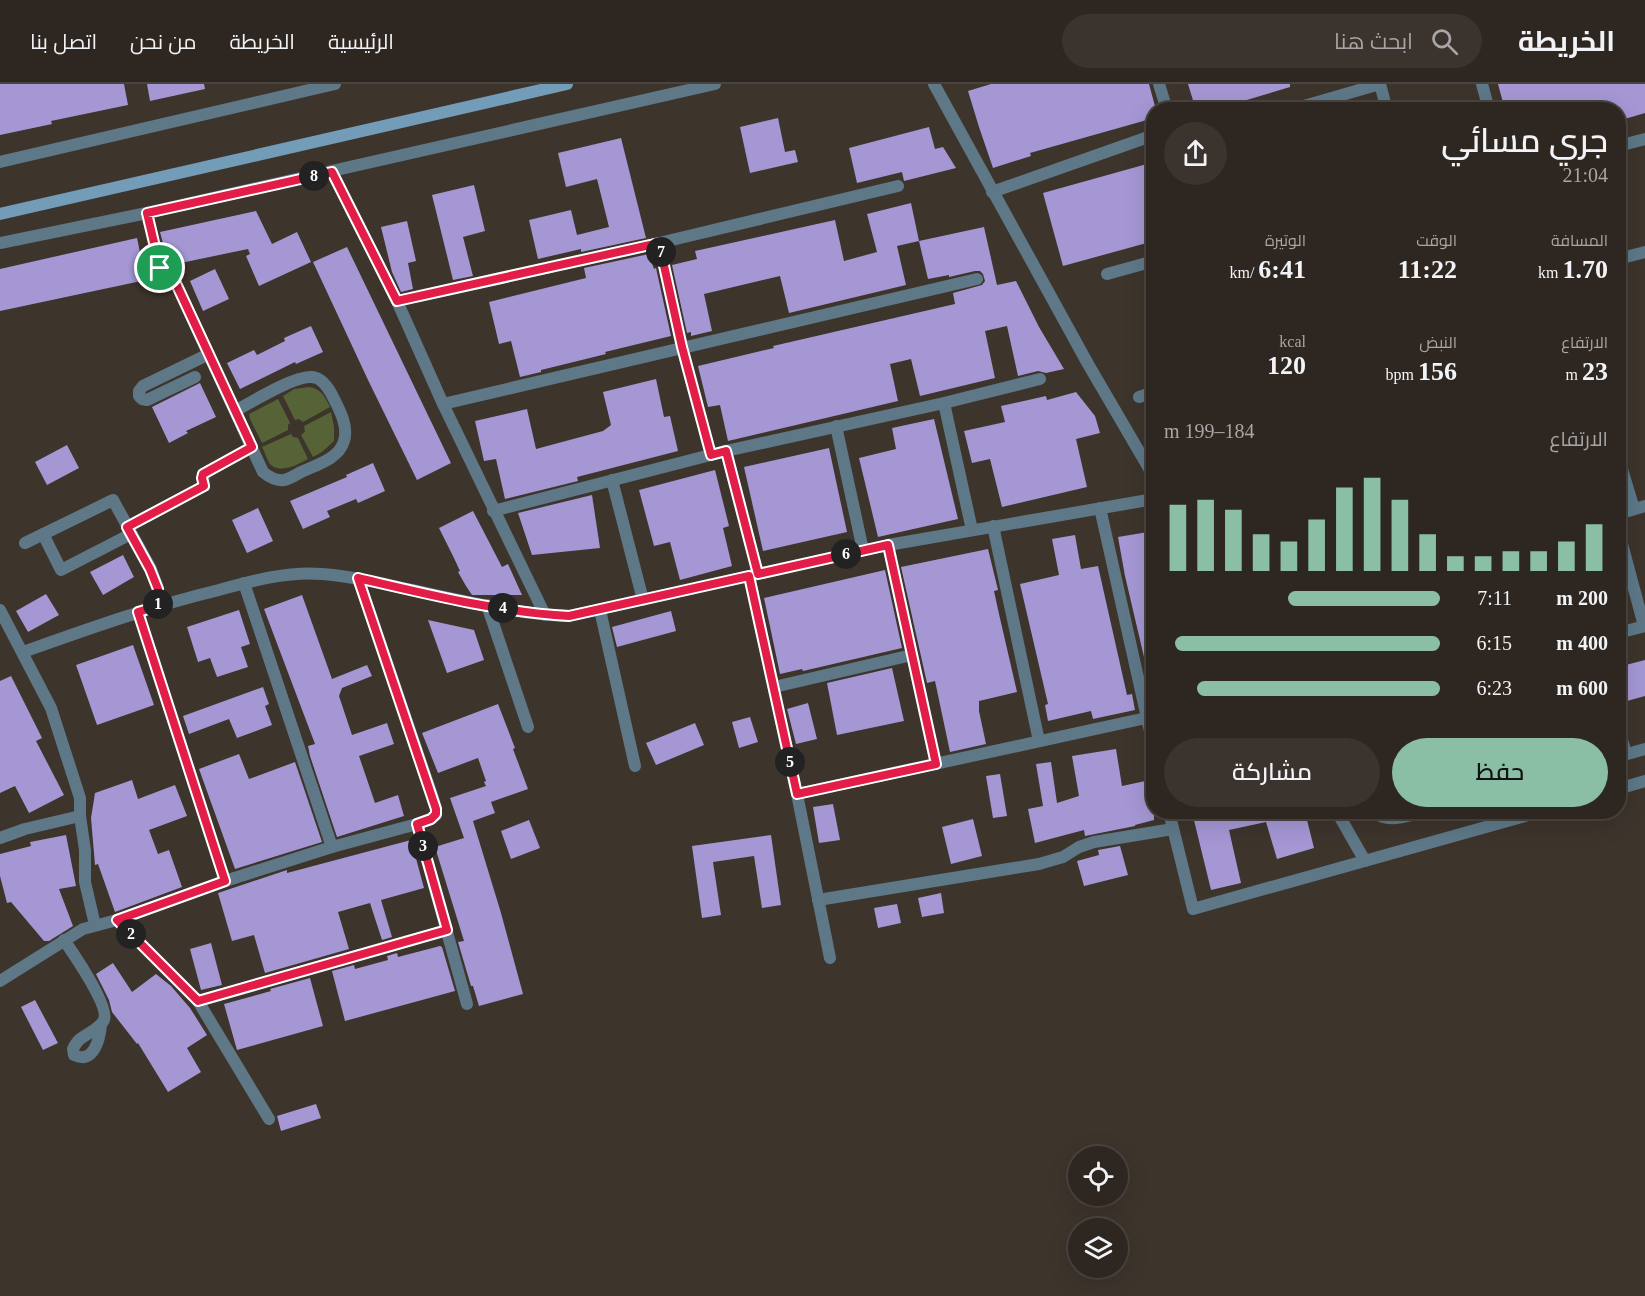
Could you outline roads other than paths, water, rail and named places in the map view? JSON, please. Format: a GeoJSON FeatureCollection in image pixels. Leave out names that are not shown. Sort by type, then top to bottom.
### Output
{"type":"FeatureCollection","features":[{"type":"Feature","properties":{"kind":"street"},"geometry":{"type":"LineString","coordinates":[[0,162],[335,84]]}},
{"type":"Feature","properties":{"kind":"street"},"geometry":{"type":"LineString","coordinates":[[0,214],[567,84]]}},
{"type":"Feature","properties":{"kind":"street"},"geometry":{"type":"LineString","coordinates":[[0,243],[332,172],[715,84]]}},
{"type":"Feature","properties":{"kind":"street"},"geometry":{"type":"LineString","coordinates":[[934,84],[1088,364],[1146,463]]}},
{"type":"Feature","properties":{"kind":"street"},"geometry":{"type":"LineString","coordinates":[[1159,84],[1165,102]]}},
{"type":"Feature","properties":{"kind":"street"},"geometry":{"type":"LineString","coordinates":[[1318,102],[1380,84],[1385,102]]}},
{"type":"Feature","properties":{"kind":"street"},"geometry":{"type":"LineString","coordinates":[[1482,84],[1487,102]]}},
{"type":"Feature","properties":{"kind":"street"},"geometry":{"type":"LineString","coordinates":[[992,192],[1146,138]]}},
{"type":"Feature","properties":{"kind":"street"},"geometry":{"type":"LineString","coordinates":[[1626,144],[1645,139]]}},
{"type":"Feature","properties":{"kind":"street"},"geometry":{"type":"LineString","coordinates":[[332,172],[397,301],[443,404],[545,615]]}},
{"type":"Feature","properties":{"kind":"street"},"geometry":{"type":"LineString","coordinates":[[397,301],[659,243],[898,186]]}},
{"type":"Feature","properties":{"kind":"street"},"geometry":{"type":"LineString","coordinates":[[147,213],[160,268],[173,277],[263,472],[269,478],[284,480],[329,459],[337,453],[344,441],[346,431],[342,416],[326,385],[311,377],[289,383],[235,411]]}},
{"type":"Feature","properties":{"kind":"street"},"geometry":{"type":"LineString","coordinates":[[659,243],[682,347],[711,455]]}},
{"type":"Feature","properties":{"kind":"street"},"geometry":{"type":"LineString","coordinates":[[1626,257],[1645,252]]}},
{"type":"Feature","properties":{"kind":"street"},"geometry":{"type":"LineString","coordinates":[[1107,274],[1146,263]]}},
{"type":"Feature","properties":{"kind":"street"},"geometry":{"type":"LineString","coordinates":[[443,404],[977,279]]}},
{"type":"Feature","properties":{"kind":"street"},"geometry":{"type":"LineString","coordinates":[[195,377],[147,400],[139,396],[139,391],[143,386],[209,354]]}},
{"type":"Feature","properties":{"kind":"street"},"geometry":{"type":"LineString","coordinates":[[494,511],[726,451],[944,403],[1040,379]]}},
{"type":"Feature","properties":{"kind":"street"},"geometry":{"type":"LineString","coordinates":[[1138,396],[1146,394]]}},
{"type":"Feature","properties":{"kind":"street"},"geometry":{"type":"LineString","coordinates":[[944,403],[972,530]]}},
{"type":"Feature","properties":{"kind":"street"},"geometry":{"type":"LineString","coordinates":[[836,426],[862,550]]}},
{"type":"Feature","properties":{"kind":"street"},"geometry":{"type":"LineString","coordinates":[[43,534],[61,570],[204,486],[203,474],[252,447]]}},
{"type":"Feature","properties":{"kind":"street"},"geometry":{"type":"LineString","coordinates":[[726,451],[754,575],[774,687],[830,958]]}},
{"type":"Feature","properties":{"kind":"street"},"geometry":{"type":"LineString","coordinates":[[1626,476],[1639,508]]}},
{"type":"Feature","properties":{"kind":"street"},"geometry":{"type":"LineString","coordinates":[[612,480],[643,600]]}},
{"type":"Feature","properties":{"kind":"street"},"geometry":{"type":"LineString","coordinates":[[25,543],[113,500],[150,569],[158,589],[158,606]]}},
{"type":"Feature","properties":{"kind":"street"},"geometry":{"type":"LineString","coordinates":[[23,652],[158,606],[283,575],[320,574],[358,578],[488,605],[545,615],[569,616],[862,550],[1146,500]]}},
{"type":"Feature","properties":{"kind":"street"},"geometry":{"type":"LineString","coordinates":[[797,794],[1146,718],[1100,508]]}},
{"type":"Feature","properties":{"kind":"street"},"geometry":{"type":"LineString","coordinates":[[993,526],[1039,741]]}},
{"type":"Feature","properties":{"kind":"street"},"geometry":{"type":"LineString","coordinates":[[888,545],[936,764]]}},
{"type":"Feature","properties":{"kind":"street"},"geometry":{"type":"LineString","coordinates":[[1626,558],[1645,626],[1626,631]]}},
{"type":"Feature","properties":{"kind":"street"},"geometry":{"type":"LineString","coordinates":[[0,981],[77,931],[117,920],[225,881],[332,847],[417,824],[431,819],[436,814],[358,578]]}},
{"type":"Feature","properties":{"kind":"street"},"geometry":{"type":"LineString","coordinates":[[244,583],[332,847]]}},
{"type":"Feature","properties":{"kind":"street"},"geometry":{"type":"LineString","coordinates":[[488,605],[528,728]]}},
{"type":"Feature","properties":{"kind":"street"},"geometry":{"type":"LineString","coordinates":[[0,610],[51,708],[80,798],[85,850],[85,882],[94,926]]}},
{"type":"Feature","properties":{"kind":"street"},"geometry":{"type":"LineString","coordinates":[[600,610],[635,766]]}},
{"type":"Feature","properties":{"kind":"street"},"geometry":{"type":"LineString","coordinates":[[138,612],[225,881]]}},
{"type":"Feature","properties":{"kind":"street"},"geometry":{"type":"LineString","coordinates":[[774,687],[912,655]]}},
{"type":"Feature","properties":{"kind":"street"},"geometry":{"type":"LineString","coordinates":[[1626,754],[1645,749]]}},
{"type":"Feature","properties":{"kind":"street"},"geometry":{"type":"LineString","coordinates":[[1626,787],[1645,781]]}},
{"type":"Feature","properties":{"kind":"street"},"geometry":{"type":"LineString","coordinates":[[1,837],[80,816]]}},
{"type":"Feature","properties":{"kind":"street"},"geometry":{"type":"LineString","coordinates":[[1171,819],[1193,909],[1514,819]]}},
{"type":"Feature","properties":{"kind":"street"},"geometry":{"type":"LineString","coordinates":[[1341,819],[1365,861]]}},
{"type":"Feature","properties":{"kind":"street"},"geometry":{"type":"LineString","coordinates":[[417,824],[467,1004]]}},
{"type":"Feature","properties":{"kind":"street"},"geometry":{"type":"LineString","coordinates":[[818,900],[1039,864],[1063,857],[1079,847],[1094,842],[1173,829]]}},
{"type":"Feature","properties":{"kind":"street"},"geometry":{"type":"LineString","coordinates":[[117,920],[198,1001],[269,1119]]}},
{"type":"Feature","properties":{"kind":"street"},"geometry":{"type":"LineString","coordinates":[[198,1001],[447,930]]}},
{"type":"Feature","properties":{"kind":"street"},"geometry":{"type":"LineString","coordinates":[[64,940],[99,998],[105,1013],[101,1024]]}}]}
